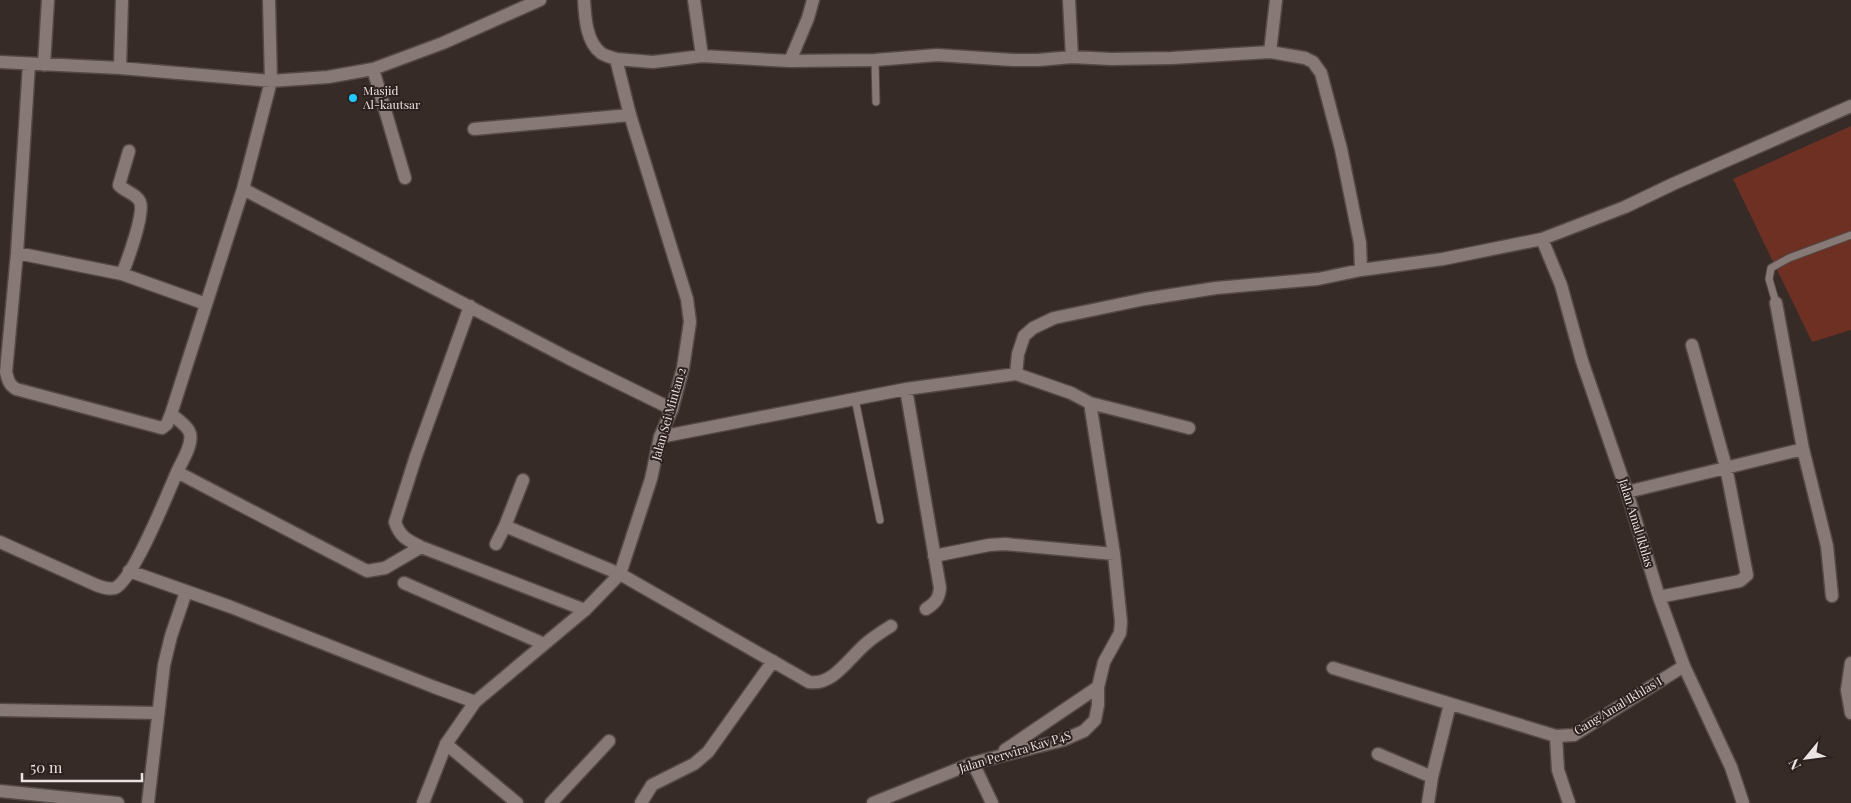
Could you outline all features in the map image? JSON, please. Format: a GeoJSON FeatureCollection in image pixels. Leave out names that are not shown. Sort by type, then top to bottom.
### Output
{"type":"FeatureCollection","features":[{"type":"Feature","properties":{"kind":"street"},"geometry":{"type":"LineString","coordinates":[[44,65],[48,0]]}},
{"type":"Feature","properties":{"kind":"street"},"geometry":{"type":"LineString","coordinates":[[120,68],[122,0]]}},
{"type":"Feature","properties":{"kind":"street"},"geometry":{"type":"LineString","coordinates":[[29,64],[18,253],[6,372],[8,381],[11,386],[162,428],[167,424],[171,414],[243,189],[271,81],[269,0]]}},
{"type":"Feature","properties":{"kind":"street"},"geometry":{"type":"LineString","coordinates":[[0,62],[120,68],[271,81],[328,78],[373,69],[443,43],[540,0]]}},
{"type":"Feature","properties":{"kind":"street"},"geometry":{"type":"LineString","coordinates":[[584,0],[586,22],[591,39],[600,53],[616,59],[653,62],[702,56],[790,61],[875,60],[937,55],[1038,60],[1072,57],[1110,59],[1172,58],[1270,52],[1306,58],[1313,62],[1321,73],[1341,149],[1360,243],[1361,270]]}},
{"type":"Feature","properties":{"kind":"street"},"geometry":{"type":"LineString","coordinates":[[694,0],[702,56]]}},
{"type":"Feature","properties":{"kind":"street"},"geometry":{"type":"LineString","coordinates":[[790,61],[808,18],[813,0]]}},
{"type":"Feature","properties":{"kind":"street"},"geometry":{"type":"LineString","coordinates":[[1069,0],[1072,57]]}},
{"type":"Feature","properties":{"kind":"street"},"geometry":{"type":"LineString","coordinates":[[1270,52],[1276,0]]}},
{"type":"Feature","properties":{"kind":"street","name":"Jalan Sei Mintan 2"},"geometry":{"type":"LineString","coordinates":[[424,803],[446,744],[476,702],[585,610],[620,574],[651,479],[660,437],[672,409],[683,368],[690,322],[687,299],[630,115],[616,59]]}},
{"type":"Feature","properties":{"kind":"street"},"geometry":{"type":"LineString","coordinates":[[373,69],[405,178]]}},
{"type":"Feature","properties":{"kind":"street"},"geometry":{"type":"LineString","coordinates":[[1016,374],[1018,354],[1024,336],[1033,328],[1054,318],[1145,299],[1216,288],[1318,279],[1361,270],[1443,259],[1542,239],[1625,207],[1851,106]]}},
{"type":"Feature","properties":{"kind":"street"},"geometry":{"type":"LineString","coordinates":[[474,129],[630,115]]}},
{"type":"Feature","properties":{"kind":"street"},"geometry":{"type":"LineString","coordinates":[[122,274],[133,243],[142,207],[138,199],[123,190],[119,185],[129,151]]}},
{"type":"Feature","properties":{"kind":"street"},"geometry":{"type":"LineString","coordinates":[[243,189],[672,409]]}},
{"type":"Feature","properties":{"kind":"street","name":"Jalan Amal Ikhlas"},"geometry":{"type":"LineString","coordinates":[[1542,239],[1562,285],[1582,361],[1627,492],[1659,597],[1684,666],[1731,767],[1744,803]]}},
{"type":"Feature","properties":{"kind":"street"},"geometry":{"type":"LineString","coordinates":[[18,253],[122,274],[206,304]]}},
{"type":"Feature","properties":{"kind":"street"},"geometry":{"type":"LineString","coordinates":[[1776,303],[1803,449],[1826,546],[1832,596]]}},
{"type":"Feature","properties":{"kind":"street"},"geometry":{"type":"LineString","coordinates":[[470,306],[416,456],[395,522],[398,532],[421,547],[585,610]]}},
{"type":"Feature","properties":{"kind":"street"},"geometry":{"type":"LineString","coordinates":[[1659,597],[1740,581],[1746,575],[1726,467],[1692,344]]}},
{"type":"Feature","properties":{"kind":"street"},"geometry":{"type":"LineString","coordinates":[[660,437],[906,389],[1016,374],[1071,393],[1090,403],[1189,428]]}},
{"type":"Feature","properties":{"kind":"street"},"geometry":{"type":"LineString","coordinates":[[906,389],[940,588],[939,597],[934,604],[926,609]]}},
{"type":"Feature","properties":{"kind":"street","name":"Jalan Perwira Kav P4S"},"geometry":{"type":"LineString","coordinates":[[873,803],[973,763],[1063,740],[1084,730],[1095,720],[1098,688],[1104,662],[1120,633],[1121,612],[1114,554],[1090,403]]}},
{"type":"Feature","properties":{"kind":"street"},"geometry":{"type":"LineString","coordinates":[[0,542],[107,589],[116,588],[124,580],[150,535],[190,444],[188,430],[171,414]]}},
{"type":"Feature","properties":{"kind":"street"},"geometry":{"type":"LineString","coordinates":[[1627,492],[1803,449]]}},
{"type":"Feature","properties":{"kind":"street"},"geometry":{"type":"LineString","coordinates":[[177,472],[367,571],[385,568],[421,547]]}},
{"type":"Feature","properties":{"kind":"street"},"geometry":{"type":"LineString","coordinates":[[496,544],[523,480]]}},
{"type":"Feature","properties":{"kind":"street"},"geometry":{"type":"LineString","coordinates":[[505,526],[620,574],[809,682],[818,683],[828,679],[868,642],[891,626]]}},
{"type":"Feature","properties":{"kind":"street"},"geometry":{"type":"LineString","coordinates":[[934,556],[989,545],[1005,544],[1114,554]]}},
{"type":"Feature","properties":{"kind":"street"},"geometry":{"type":"LineString","coordinates":[[129,571],[231,607],[476,702]]}},
{"type":"Feature","properties":{"kind":"street"},"geometry":{"type":"LineString","coordinates":[[404,583],[544,644]]}},
{"type":"Feature","properties":{"kind":"street"},"geometry":{"type":"LineString","coordinates":[[148,803],[164,665],[171,636],[186,592]]}},
{"type":"Feature","properties":{"kind":"street"},"geometry":{"type":"LineString","coordinates":[[641,803],[652,785],[694,764],[708,752],[773,661]]}},
{"type":"Feature","properties":{"kind":"street"},"geometry":{"type":"LineString","coordinates":[[1851,663],[1847,690],[1851,713]]}},
{"type":"Feature","properties":{"kind":"street","name":"Gang Amal Ikhlas I"},"geometry":{"type":"LineString","coordinates":[[1570,803],[1558,770],[1556,736],[1574,735],[1684,666]]}},
{"type":"Feature","properties":{"kind":"street"},"geometry":{"type":"LineString","coordinates":[[1333,668],[1556,736]]}},
{"type":"Feature","properties":{"kind":"street"},"geometry":{"type":"LineString","coordinates":[[995,757],[1098,688]]}},
{"type":"Feature","properties":{"kind":"street"},"geometry":{"type":"LineString","coordinates":[[1428,803],[1432,777],[1450,704]]}},
{"type":"Feature","properties":{"kind":"street"},"geometry":{"type":"LineString","coordinates":[[0,710],[158,713]]}},
{"type":"Feature","properties":{"kind":"street"},"geometry":{"type":"LineString","coordinates":[[551,803],[609,741]]}},
{"type":"Feature","properties":{"kind":"street"},"geometry":{"type":"LineString","coordinates":[[446,744],[517,803]]}},
{"type":"Feature","properties":{"kind":"street"},"geometry":{"type":"LineString","coordinates":[[1378,754],[1432,777]]}},
{"type":"Feature","properties":{"kind":"street"},"geometry":{"type":"LineString","coordinates":[[973,763],[992,803]]}},
{"type":"Feature","properties":{"kind":"street"},"geometry":{"type":"LineString","coordinates":[[0,791],[118,803]]}},
{"type":"Feature","properties":{"kind":"lane"},"geometry":{"type":"LineString","coordinates":[[875,60],[876,102]]}},
{"type":"Feature","properties":{"kind":"lane"},"geometry":{"type":"LineString","coordinates":[[1776,303],[1769,279],[1771,268],[1789,258],[1851,235]]}},
{"type":"Feature","properties":{"kind":"lane"},"geometry":{"type":"LineString","coordinates":[[855,399],[880,520]]}},
{"type":"Feature","properties":{"kind":"shaded area"},"geometry":{"type":"Polygon","coordinates":[[[1851,126],[1851,330],[1812,342],[1733,179],[1851,126]]]}},
{"type":"Feature","properties":{"kind":"place","name":"Masjid Al-kautsar"},"geometry":{"type":"Point","coordinates":[353,98]}}]}
